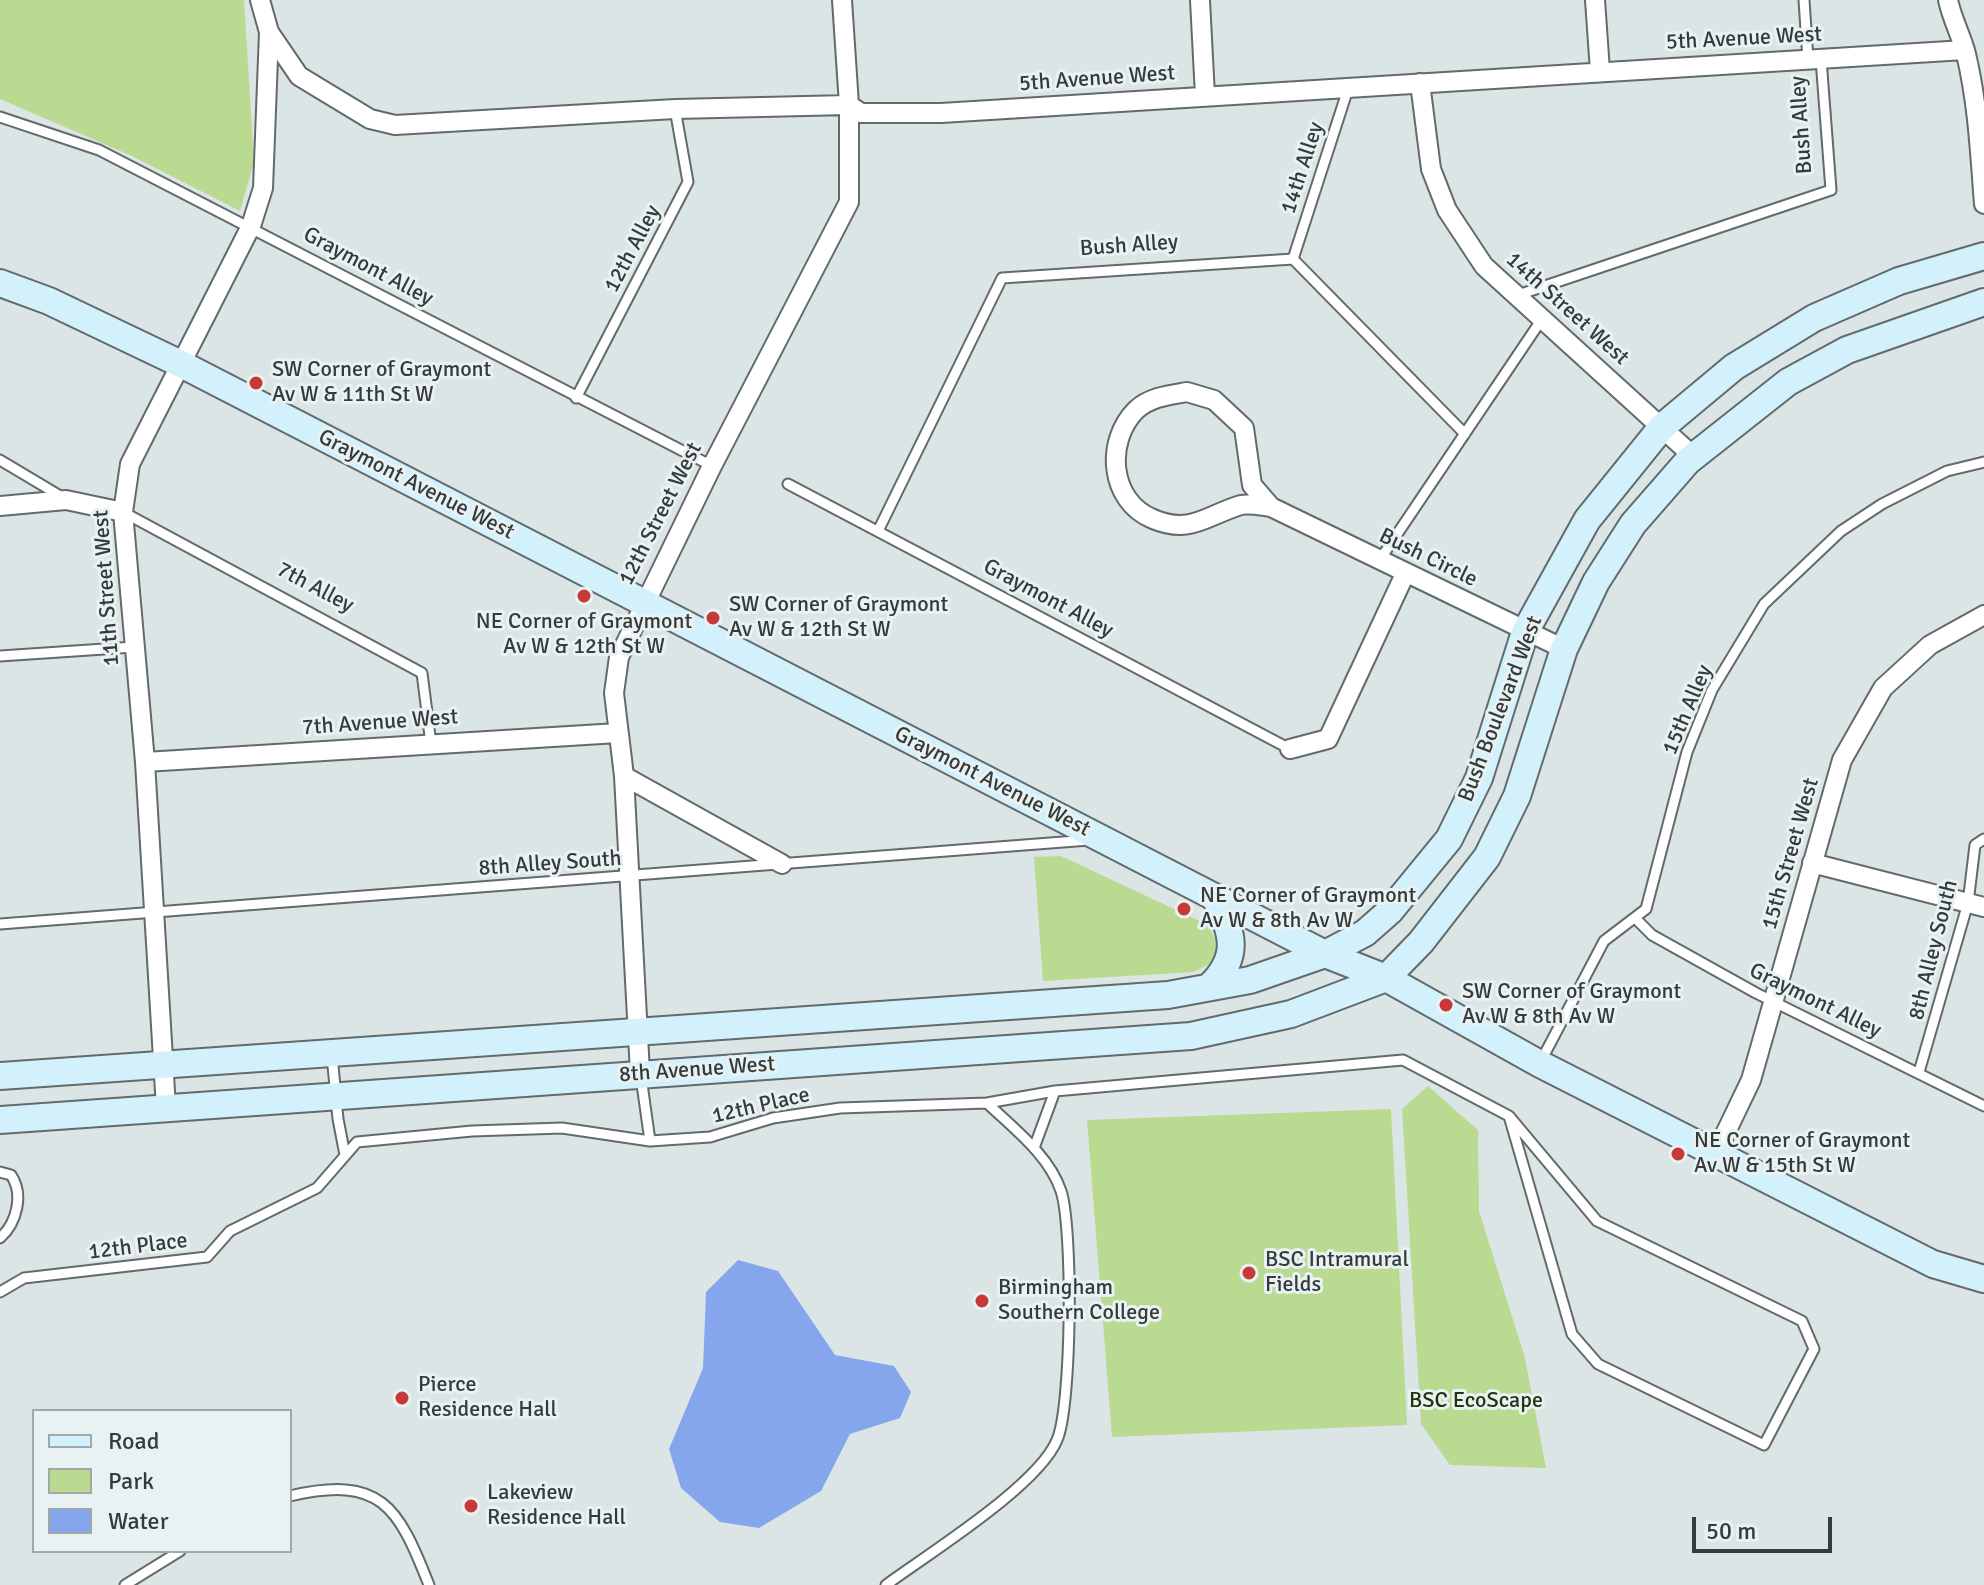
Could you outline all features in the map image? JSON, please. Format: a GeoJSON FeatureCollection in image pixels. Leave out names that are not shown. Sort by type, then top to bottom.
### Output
{"type":"FeatureCollection","features":[{"type":"Feature","properties":{"kind":"main road","name":"Bush Boulevard West"},"geometry":{"type":"LineString","coordinates":[[1325,954],[1365,933],[1390,911],[1449,839],[1479,778],[1525,632],[1587,520],[1662,427],[1734,367],[1814,318],[1899,281],[1984,256]]}},
{"type":"Feature","properties":{"kind":"main road","name":"Graymont Avenue West"},"geometry":{"type":"LineString","coordinates":[[0,283],[49,301],[183,365],[1215,898],[1325,954],[1386,978],[1540,1064],[1715,1155],[1933,1264],[1984,1279]]}},
{"type":"Feature","properties":{"kind":"main road","name":"Bush Boulevard West"},"geometry":{"type":"LineString","coordinates":[[1386,978],[1421,942],[1487,857],[1517,796],[1564,649],[1596,582],[1633,524],[1694,457],[1788,382],[1847,350],[1984,302]]}},
{"type":"Feature","properties":{"kind":"main road"},"geometry":{"type":"LineString","coordinates":[[1209,987],[1225,972],[1230,959],[1227,920],[1215,898]]}},
{"type":"Feature","properties":{"kind":"main road","name":"8th Avenue West"},"geometry":{"type":"LineString","coordinates":[[0,1076],[1168,995],[1250,980],[1325,954]]}},
{"type":"Feature","properties":{"kind":"main road","name":"8th Avenue West"},"geometry":{"type":"LineString","coordinates":[[0,1120],[1191,1036],[1291,1014],[1386,978]]}},
{"type":"Feature","properties":{"kind":"street","name":"11th Street West"},"geometry":{"type":"LineString","coordinates":[[166,1108],[145,762],[123,512],[130,464],[251,226],[263,188],[269,32],[260,0]]}},
{"type":"Feature","properties":{"kind":"street","name":"12th Street West"},"geometry":{"type":"LineString","coordinates":[[640,1073],[624,776],[614,693],[619,657],[712,466],[849,202],[849,105],[842,0]]}},
{"type":"Feature","properties":{"kind":"street"},"geometry":{"type":"LineString","coordinates":[[1200,0],[1205,96]]}},
{"type":"Feature","properties":{"kind":"street"},"geometry":{"type":"LineString","coordinates":[[1595,0],[1600,71]]}},
{"type":"Feature","properties":{"kind":"street"},"geometry":{"type":"LineString","coordinates":[[1948,0],[1952,20],[1965,50],[1981,114],[1984,204]]}},
{"type":"Feature","properties":{"kind":"street","name":"5th Avenue West"},"geometry":{"type":"LineString","coordinates":[[269,32],[299,76],[370,119],[395,125],[675,109],[849,105],[861,113],[941,113],[1965,50]]}},
{"type":"Feature","properties":{"kind":"street","name":"14th Street West"},"geometry":{"type":"LineString","coordinates":[[1420,83],[1431,169],[1447,210],[1484,266],[1694,457]]}},
{"type":"Feature","properties":{"kind":"street","name":"Bush Circle"},"geometry":{"type":"LineString","coordinates":[[1271,507],[1252,485],[1244,428],[1214,400],[1187,392],[1160,396],[1138,409],[1121,430],[1114,454],[1117,480],[1131,503],[1152,519],[1191,527],[1243,504],[1271,507],[1564,649]]}},
{"type":"Feature","properties":{"kind":"street"},"geometry":{"type":"LineString","coordinates":[[0,506],[66,500],[123,512]]}},
{"type":"Feature","properties":{"kind":"street"},"geometry":{"type":"LineString","coordinates":[[1290,749],[1328,739],[1405,574]]}},
{"type":"Feature","properties":{"kind":"street","name":"15th Street West"},"geometry":{"type":"LineString","coordinates":[[1715,1155],[1751,1080],[1842,760],[1883,688],[1930,645],[1984,615]]}},
{"type":"Feature","properties":{"kind":"street","name":"7th Avenue West"},"geometry":{"type":"LineString","coordinates":[[145,762],[618,733]]}},
{"type":"Feature","properties":{"kind":"street"},"geometry":{"type":"LineString","coordinates":[[624,776],[782,864]]}},
{"type":"Feature","properties":{"kind":"street"},"geometry":{"type":"LineString","coordinates":[[1812,863],[1976,905]]}},
{"type":"Feature","properties":{"kind":"lane"},"geometry":{"type":"LineString","coordinates":[[1804,0],[1815,60]]}},
{"type":"Feature","properties":{"kind":"lane","name":"Bush Alley"},"geometry":{"type":"LineString","coordinates":[[1515,296],[1831,190],[1815,60]]}},
{"type":"Feature","properties":{"kind":"lane","name":"14th Alley"},"geometry":{"type":"LineString","coordinates":[[1293,259],[1348,89]]}},
{"type":"Feature","properties":{"kind":"lane","name":"12th Alley"},"geometry":{"type":"LineString","coordinates":[[576,398],[688,182],[675,109]]}},
{"type":"Feature","properties":{"kind":"lane","name":"Graymont Alley"},"geometry":{"type":"LineString","coordinates":[[0,117],[99,150],[712,466]]}},
{"type":"Feature","properties":{"kind":"lane"},"geometry":{"type":"LineString","coordinates":[[1293,259],[1465,434]]}},
{"type":"Feature","properties":{"kind":"lane","name":"Bush Alley"},"geometry":{"type":"LineString","coordinates":[[879,529],[1002,278],[1293,259]]}},
{"type":"Feature","properties":{"kind":"lane"},"geometry":{"type":"LineString","coordinates":[[1379,561],[1542,319]]}},
{"type":"Feature","properties":{"kind":"lane"},"geometry":{"type":"LineString","coordinates":[[0,460],[66,500]]}},
{"type":"Feature","properties":{"kind":"lane","name":"15th Alley"},"geometry":{"type":"LineString","coordinates":[[1540,1064],[1604,941],[1636,919],[1650,898],[1687,752],[1712,690],[1764,604],[1841,531],[1882,504],[1947,471],[1984,462]]}},
{"type":"Feature","properties":{"kind":"lane","name":"Graymont Alley"},"geometry":{"type":"LineString","coordinates":[[788,484],[879,529],[1290,749]]}},
{"type":"Feature","properties":{"kind":"lane","name":"7th Alley"},"geometry":{"type":"LineString","coordinates":[[123,512],[422,673],[431,744]]}},
{"type":"Feature","properties":{"kind":"lane"},"geometry":{"type":"LineString","coordinates":[[0,656],[134,647]]}},
{"type":"Feature","properties":{"kind":"lane","name":"8th Alley South"},"geometry":{"type":"LineString","coordinates":[[0,924],[1102,839]]}},
{"type":"Feature","properties":{"kind":"lane","name":"8th Alley South"},"geometry":{"type":"LineString","coordinates":[[1919,1072],[1976,905],[1975,845],[1984,839]]}},
{"type":"Feature","properties":{"kind":"lane","name":"Graymont Alley"},"geometry":{"type":"LineString","coordinates":[[1636,919],[1652,935],[1756,993],[1776,1000],[1984,1106]]}},
{"type":"Feature","properties":{"kind":"lane"},"geometry":{"type":"LineString","coordinates":[[332,1052],[345,1155]]}},
{"type":"Feature","properties":{"kind":"lane","name":"12th Place"},"geometry":{"type":"LineString","coordinates":[[0,1292],[24,1278],[207,1257],[230,1231],[317,1188],[357,1142],[472,1131],[562,1128],[650,1141],[710,1137],[773,1118],[840,1108],[987,1103],[1055,1091],[1403,1060],[1509,1116]]}},
{"type":"Feature","properties":{"kind":"lane"},"geometry":{"type":"LineString","coordinates":[[640,1073],[650,1141]]}},
{"type":"Feature","properties":{"kind":"lane"},"geometry":{"type":"LineString","coordinates":[[1034,1148],[1055,1091]]}},
{"type":"Feature","properties":{"kind":"lane"},"geometry":{"type":"LineString","coordinates":[[886,1585],[1021,1487],[1057,1440],[1065,1382],[1070,1262],[1061,1191],[1034,1148],[987,1103]]}},
{"type":"Feature","properties":{"kind":"lane"},"geometry":{"type":"LineString","coordinates":[[1509,1116],[1597,1221],[1802,1321],[1814,1349],[1764,1445],[1598,1364],[1572,1334],[1509,1116]]}},
{"type":"Feature","properties":{"kind":"lane"},"geometry":{"type":"LineString","coordinates":[[0,1172],[11,1175],[17,1184],[18,1199],[12,1225],[0,1238]]}},
{"type":"Feature","properties":{"kind":"lane"},"geometry":{"type":"LineString","coordinates":[[292,1496],[350,1489],[373,1495],[390,1508],[411,1538],[429,1585]]}},
{"type":"Feature","properties":{"kind":"lane"},"geometry":{"type":"LineString","coordinates":[[125,1585],[177,1553]]}},
{"type":"Feature","properties":{"kind":"green space"},"geometry":{"type":"Polygon","coordinates":[[[0,0],[244,0],[254,162],[240,211],[132,156],[0,99],[0,0]]]}},
{"type":"Feature","properties":{"kind":"green space"},"geometry":{"type":"Polygon","coordinates":[[[1061,856],[1204,923],[1212,932],[1215,942],[1211,963],[1194,972],[1043,981],[1034,857],[1061,856]]]}},
{"type":"Feature","properties":{"kind":"green space","name":"BSC EcoScape"},"geometry":{"type":"Polygon","coordinates":[[[1428,1086],[1478,1130],[1479,1211],[1525,1358],[1546,1468],[1450,1465],[1421,1424],[1402,1109],[1428,1086]]]}},
{"type":"Feature","properties":{"kind":"green space","name":"BSC Intramural Fields"},"geometry":{"type":"Polygon","coordinates":[[[1391,1109],[1407,1425],[1112,1437],[1087,1120],[1391,1109]]]}},
{"type":"Feature","properties":{"kind":"water"},"geometry":{"type":"Polygon","coordinates":[[[738,1260],[778,1271],[835,1355],[894,1366],[911,1392],[900,1418],[850,1434],[821,1491],[759,1528],[720,1522],[681,1488],[669,1449],[703,1368],[706,1292],[738,1260]]]}},
{"type":"Feature","properties":{"kind":"place","name":"SW Corner of Graymont Av W & 11th St W"},"geometry":{"type":"Point","coordinates":[256,383]}},
{"type":"Feature","properties":{"kind":"place","name":"NE Corner of Graymont Av W & 12th St W"},"geometry":{"type":"Point","coordinates":[584,596]}},
{"type":"Feature","properties":{"kind":"place","name":"SW Corner of Graymont Av W & 12th St W"},"geometry":{"type":"Point","coordinates":[713,618]}},
{"type":"Feature","properties":{"kind":"place","name":"NE Corner of Graymont Av W & 8th Av W"},"geometry":{"type":"Point","coordinates":[1184,909]}},
{"type":"Feature","properties":{"kind":"place","name":"SW Corner of Graymont Av W & 8th Av W"},"geometry":{"type":"Point","coordinates":[1446,1005]}},
{"type":"Feature","properties":{"kind":"place","name":"NE Corner of Graymont Av W & 15th St W"},"geometry":{"type":"Point","coordinates":[1678,1154]}},
{"type":"Feature","properties":{"kind":"place","name":"BSC Intramural Fields"},"geometry":{"type":"Point","coordinates":[1249,1273]}},
{"type":"Feature","properties":{"kind":"place","name":"Birmingham Southern College"},"geometry":{"type":"Point","coordinates":[982,1301]}},
{"type":"Feature","properties":{"kind":"place","name":"Pierce Residence Hall"},"geometry":{"type":"Point","coordinates":[402,1398]}},
{"type":"Feature","properties":{"kind":"place","name":"Lakeview Residence Hall"},"geometry":{"type":"Point","coordinates":[471,1506]}}]}
